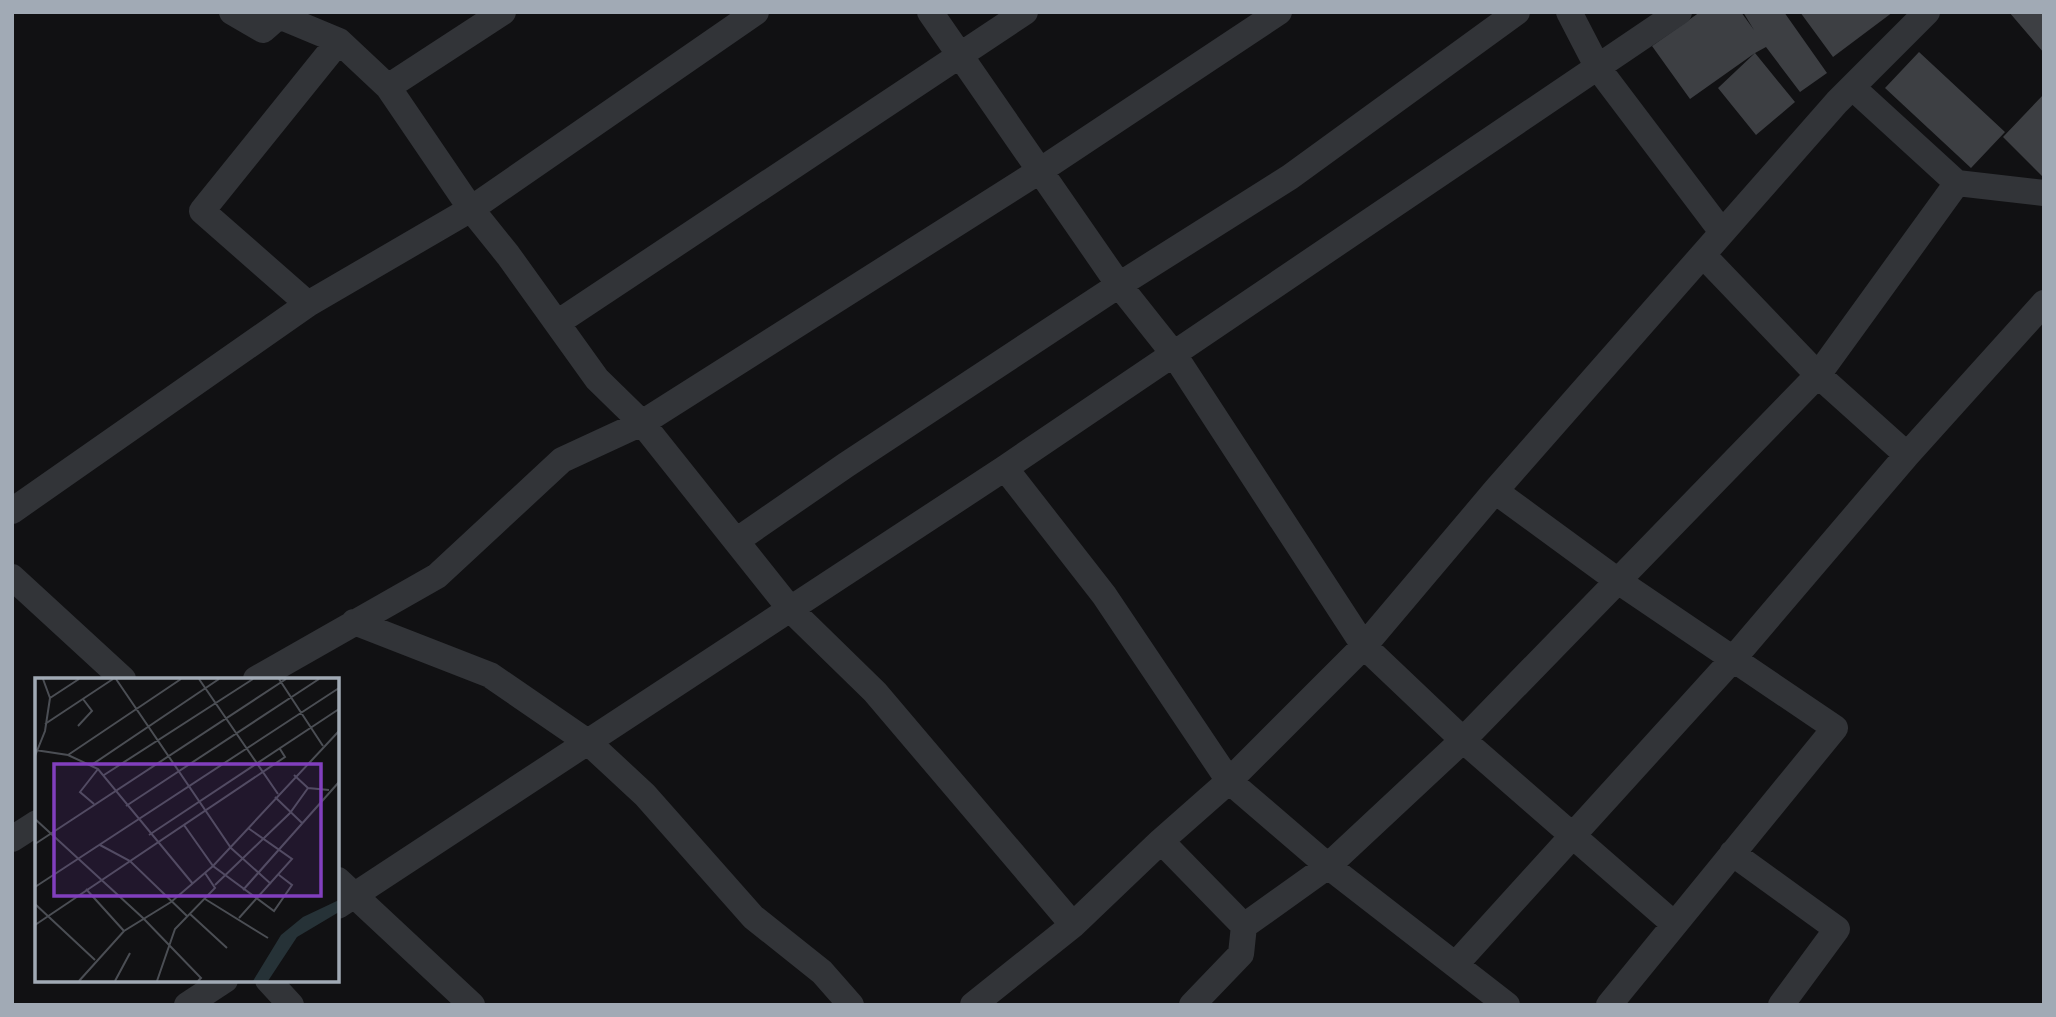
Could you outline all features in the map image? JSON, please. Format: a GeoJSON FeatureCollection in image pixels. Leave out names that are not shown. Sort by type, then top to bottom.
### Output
{"type":"FeatureCollection","features":[{"type":"Feature","properties":{"kind":"street"},"geometry":{"type":"LineString","coordinates":[[232,12],[263,30],[282,14],[339,41],[388,87],[471,209],[597,379],[642,423],[791,610],[875,692],[1073,925]]}},
{"type":"Feature","properties":{"kind":"street"},"geometry":{"type":"LineString","coordinates":[[388,87],[503,12]]}},
{"type":"Feature","properties":{"kind":"street"},"geometry":{"type":"LineString","coordinates":[[12,510],[308,304],[471,209],[756,12]]}},
{"type":"Feature","properties":{"kind":"street"},"geometry":{"type":"LineString","coordinates":[[930,12],[1119,285],[1173,353],[1364,646],[1463,740],[1674,924]]}},
{"type":"Feature","properties":{"kind":"street"},"geometry":{"type":"LineString","coordinates":[[557,323],[1025,12]]}},
{"type":"Feature","properties":{"kind":"street"},"geometry":{"type":"LineString","coordinates":[[258,678],[437,576],[562,460],[642,423],[1041,170],[1279,12]]}},
{"type":"Feature","properties":{"kind":"street"},"geometry":{"type":"LineString","coordinates":[[736,541],[1119,285],[1290,177],[1517,12]]}},
{"type":"Feature","properties":{"kind":"street"},"geometry":{"type":"LineString","coordinates":[[1570,12],[1598,68],[1722,232]]}},
{"type":"Feature","properties":{"kind":"street"},"geometry":{"type":"LineString","coordinates":[[472,1005],[343,894],[589,743],[791,610],[1679,12]]}},
{"type":"Feature","properties":{"kind":"street"},"geometry":{"type":"LineString","coordinates":[[973,1005],[1073,925],[1229,780],[1364,646],[1495,491],[1722,232],[1852,87],[1927,12]]}},
{"type":"Feature","properties":{"kind":"street"},"geometry":{"type":"LineString","coordinates":[[308,304],[202,211],[339,41]]}},
{"type":"Feature","properties":{"kind":"street"},"geometry":{"type":"LineString","coordinates":[[1852,87],[1957,183],[2044,193]]}},
{"type":"Feature","properties":{"kind":"street"},"geometry":{"type":"LineString","coordinates":[[1192,1005],[1241,954],[1244,926],[1328,866],[1463,740],[1818,375],[1957,183]]}},
{"type":"Feature","properties":{"kind":"street"},"geometry":{"type":"LineString","coordinates":[[1703,255],[1818,375],[1907,455]]}},
{"type":"Feature","properties":{"kind":"street"},"geometry":{"type":"LineString","coordinates":[[1456,964],[1733,659],[1907,455],[2044,303]]}},
{"type":"Feature","properties":{"kind":"street"},"geometry":{"type":"LineString","coordinates":[[1005,468],[1104,595],[1229,780],[1328,866],[1507,1005]]}},
{"type":"Feature","properties":{"kind":"street"},"geometry":{"type":"LineString","coordinates":[[1495,491],[1618,581],[1835,728],[1609,1005]]}},
{"type":"Feature","properties":{"kind":"street"},"geometry":{"type":"LineString","coordinates":[[12,577],[122,678]]}},
{"type":"Feature","properties":{"kind":"street"},"geometry":{"type":"LineString","coordinates":[[355,622],[490,675],[589,743],[645,795],[753,917],[822,972],[851,1005]]}},
{"type":"Feature","properties":{"kind":"street"},"geometry":{"type":"LineString","coordinates":[[12,839],[35,824]]}},
{"type":"Feature","properties":{"kind":"street"},"geometry":{"type":"LineString","coordinates":[[1161,841],[1244,926]]}},
{"type":"Feature","properties":{"kind":"street"},"geometry":{"type":"LineString","coordinates":[[1732,853],[1836,929],[1781,1005]]}},
{"type":"Feature","properties":{"kind":"street"},"geometry":{"type":"LineString","coordinates":[[187,1005],[222,982]]}},
{"type":"Feature","properties":{"kind":"street"},"geometry":{"type":"LineString","coordinates":[[270,982],[291,1005]]}},
{"type":"Feature","properties":{"kind":"building"},"geometry":{"type":"Polygon","coordinates":[[[1700,12],[1741,12],[1754,30],[1743,12],[1784,12],[1827,73],[1800,92],[1766,47],[1690,99],[1652,46],[1700,12]]]}},
{"type":"Feature","properties":{"kind":"building"},"geometry":{"type":"Polygon","coordinates":[[[1800,12],[1893,12],[1833,57],[1800,12]]]}},
{"type":"Feature","properties":{"kind":"building"},"geometry":{"type":"Polygon","coordinates":[[[2009,12],[2044,12],[2044,53],[2009,12]]]}},
{"type":"Feature","properties":{"kind":"building"},"geometry":{"type":"Polygon","coordinates":[[[1919,52],[2005,132],[1971,168],[1885,88],[1919,52]]]}},
{"type":"Feature","properties":{"kind":"building"},"geometry":{"type":"Polygon","coordinates":[[[1755,53],[1795,102],[1756,135],[1718,88],[1755,53]]]}},
{"type":"Feature","properties":{"kind":"building"},"geometry":{"type":"Polygon","coordinates":[[[2044,94],[2044,178],[2003,137],[2044,94]]]}}]}
